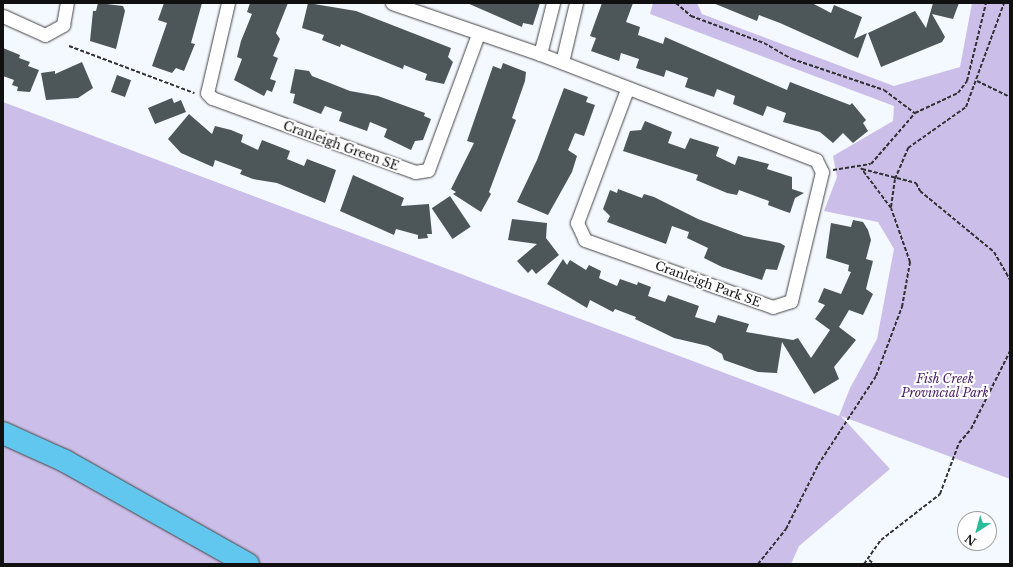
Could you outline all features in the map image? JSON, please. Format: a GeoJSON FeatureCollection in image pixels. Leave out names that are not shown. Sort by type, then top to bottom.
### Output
{"type":"FeatureCollection","features":[{"type":"Feature","properties":{"kind":"highway"},"geometry":{"type":"LineString","coordinates":[[3,434],[65,461],[248,564]]}},
{"type":"Feature","properties":{"kind":"street"},"geometry":{"type":"LineString","coordinates":[[3,16],[45,35],[63,25],[67,3]]}},
{"type":"Feature","properties":{"kind":"street","name":"Cranleigh Green SE"},"geometry":{"type":"LineString","coordinates":[[228,3],[207,93],[212,98],[415,172],[428,170],[478,34]]}},
{"type":"Feature","properties":{"kind":"street"},"geometry":{"type":"LineString","coordinates":[[392,3],[562,62],[627,89],[816,160],[822,172]]}},
{"type":"Feature","properties":{"kind":"street"},"geometry":{"type":"LineString","coordinates":[[540,54],[553,3]]}},
{"type":"Feature","properties":{"kind":"street"},"geometry":{"type":"LineString","coordinates":[[562,62],[576,3]]}},
{"type":"Feature","properties":{"kind":"street","name":"Cranleigh Park SE"},"geometry":{"type":"LineString","coordinates":[[627,89],[577,223],[585,240],[773,307],[791,301],[822,172]]}},
{"type":"Feature","properties":{"kind":"path"},"geometry":{"type":"LineString","coordinates":[[676,3],[691,16],[764,43],[792,59],[884,90],[914,113]]}},
{"type":"Feature","properties":{"kind":"path"},"geometry":{"type":"LineString","coordinates":[[822,172],[861,168],[871,164],[914,113],[944,102],[958,93],[967,81],[986,3]]}},
{"type":"Feature","properties":{"kind":"path"},"geometry":{"type":"LineString","coordinates":[[891,208],[895,179],[908,148],[962,113],[977,80],[1004,3]]}},
{"type":"Feature","properties":{"kind":"path"},"geometry":{"type":"LineString","coordinates":[[69,46],[195,94]]}},
{"type":"Feature","properties":{"kind":"path"},"geometry":{"type":"LineString","coordinates":[[977,80],[1010,97]]}},
{"type":"Feature","properties":{"kind":"path"},"geometry":{"type":"LineString","coordinates":[[861,168],[895,179],[916,183],[920,191],[994,252],[1010,280]]}},
{"type":"Feature","properties":{"kind":"path"},"geometry":{"type":"LineString","coordinates":[[758,564],[786,529],[818,465],[876,376],[902,307],[910,262],[891,208],[861,168]]}},
{"type":"Feature","properties":{"kind":"path"},"geometry":{"type":"LineString","coordinates":[[864,564],[881,540],[940,494],[959,443],[971,429],[1010,351]]}},
{"type":"Feature","properties":{"kind":"path"},"geometry":{"type":"LineString","coordinates":[[868,560],[874,564]]}},
{"type":"Feature","properties":{"kind":"green space","name":"Fish Creek Provincial Park"},"geometry":{"type":"Polygon","coordinates":[[[653,3],[697,3],[702,14],[894,86],[960,67],[972,3],[1010,3],[1010,479],[841,416],[890,469],[799,546],[791,564],[3,564],[3,102],[839,416],[850,388],[877,339],[894,249],[878,222],[824,211],[837,177],[833,156],[893,121],[894,106],[650,14],[653,3]]]}},
{"type":"Feature","properties":{"kind":"building"},"geometry":{"type":"Polygon","coordinates":[[[98,3],[123,6],[125,11],[116,49],[90,41],[93,11],[96,11],[98,3]]]}},
{"type":"Feature","properties":{"kind":"building"},"geometry":{"type":"Polygon","coordinates":[[[164,3],[202,3],[191,43],[195,44],[184,71],[176,68],[172,73],[152,66],[167,23],[158,20],[164,3]]]}},
{"type":"Feature","properties":{"kind":"building"},"geometry":{"type":"Polygon","coordinates":[[[250,3],[288,3],[276,33],[280,39],[273,56],[278,58],[270,79],[276,81],[272,92],[267,90],[264,96],[234,80],[242,59],[237,57],[241,41],[252,14],[247,12],[250,3]]]}},
{"type":"Feature","properties":{"kind":"building"},"geometry":{"type":"Polygon","coordinates":[[[308,3],[356,11],[451,48],[448,57],[453,62],[444,84],[425,80],[427,74],[404,65],[403,69],[341,44],[340,47],[322,40],[324,35],[302,28],[308,3]]]}},
{"type":"Feature","properties":{"kind":"building"},"geometry":{"type":"Polygon","coordinates":[[[467,3],[540,3],[533,25],[523,23],[522,27],[467,3]]]}},
{"type":"Feature","properties":{"kind":"building"},"geometry":{"type":"Polygon","coordinates":[[[602,3],[633,3],[626,22],[640,27],[638,35],[663,44],[665,37],[787,90],[790,82],[850,105],[852,103],[866,120],[863,123],[868,131],[853,143],[843,133],[833,143],[820,132],[783,122],[786,113],[767,106],[763,116],[733,104],[735,96],[717,89],[714,97],[685,87],[688,78],[666,70],[664,77],[636,68],[639,59],[621,53],[619,61],[591,51],[596,38],[590,36],[602,3]]]}},
{"type":"Feature","properties":{"kind":"building"},"geometry":{"type":"Polygon","coordinates":[[[713,3],[812,3],[831,13],[834,5],[862,17],[854,39],[867,33],[858,58],[759,15],[757,21],[713,3]]]}},
{"type":"Feature","properties":{"kind":"building"},"geometry":{"type":"Polygon","coordinates":[[[933,3],[959,3],[953,19],[932,14],[945,37],[942,42],[881,67],[868,33],[915,11],[926,28],[933,3]]]}},
{"type":"Feature","properties":{"kind":"building"},"geometry":{"type":"Polygon","coordinates":[[[3,48],[20,55],[19,58],[30,62],[28,66],[39,70],[30,92],[17,91],[18,87],[12,85],[14,80],[3,76],[3,48]]]}},
{"type":"Feature","properties":{"kind":"building"},"geometry":{"type":"Polygon","coordinates":[[[82,62],[93,88],[78,98],[46,100],[41,73],[55,71],[55,74],[82,62]]]}},
{"type":"Feature","properties":{"kind":"building"},"geometry":{"type":"Polygon","coordinates":[[[503,63],[526,72],[525,81],[512,118],[516,120],[489,192],[491,194],[481,212],[453,194],[456,192],[451,189],[474,143],[467,141],[493,66],[501,69],[503,63]]]}},
{"type":"Feature","properties":{"kind":"building"},"geometry":{"type":"Polygon","coordinates":[[[295,69],[309,71],[312,76],[350,91],[378,96],[425,113],[424,116],[431,119],[423,140],[415,141],[411,150],[384,137],[387,129],[370,122],[367,131],[339,121],[342,112],[325,106],[321,114],[293,103],[295,94],[290,93],[295,69]]]}},
{"type":"Feature","properties":{"kind":"building"},"geometry":{"type":"Polygon","coordinates":[[[117,75],[131,80],[125,97],[111,92],[117,75]]]}},
{"type":"Feature","properties":{"kind":"building"},"geometry":{"type":"Polygon","coordinates":[[[564,88],[588,97],[586,102],[595,105],[584,136],[575,133],[568,150],[577,156],[572,172],[548,215],[517,202],[537,160],[564,88]]]}},
{"type":"Feature","properties":{"kind":"building"},"geometry":{"type":"Polygon","coordinates":[[[172,98],[174,103],[181,100],[186,112],[155,124],[148,108],[172,98]]]}},
{"type":"Feature","properties":{"kind":"building"},"geometry":{"type":"Polygon","coordinates":[[[189,114],[212,134],[215,126],[231,130],[243,135],[241,142],[258,150],[262,140],[290,151],[287,159],[304,166],[307,159],[336,170],[325,203],[277,183],[253,179],[240,174],[242,170],[215,160],[213,167],[181,153],[168,139],[189,114]]]}},
{"type":"Feature","properties":{"kind":"building"},"geometry":{"type":"Polygon","coordinates":[[[645,121],[672,132],[668,143],[685,149],[690,138],[719,147],[716,156],[735,165],[738,156],[769,164],[767,169],[792,177],[792,189],[804,193],[795,198],[790,213],[768,205],[769,201],[739,190],[737,195],[727,193],[696,180],[698,175],[623,151],[630,131],[641,130],[645,121]]]}},
{"type":"Feature","properties":{"kind":"building"},"geometry":{"type":"Polygon","coordinates":[[[353,175],[404,198],[401,206],[429,204],[432,234],[427,234],[428,238],[418,239],[418,235],[396,229],[394,235],[340,211],[353,175]]]}},
{"type":"Feature","properties":{"kind":"building"},"geometry":{"type":"Polygon","coordinates":[[[618,189],[642,198],[644,194],[654,197],[698,219],[744,236],[780,243],[785,246],[777,270],[766,269],[762,280],[722,267],[704,258],[708,248],[687,238],[689,232],[672,226],[666,244],[607,222],[610,216],[603,209],[610,190],[617,193],[618,189]]]}},
{"type":"Feature","properties":{"kind":"building"},"geometry":{"type":"Polygon","coordinates":[[[450,196],[471,227],[452,239],[432,208],[450,196]]]}},
{"type":"Feature","properties":{"kind":"building"},"geometry":{"type":"Polygon","coordinates":[[[512,219],[547,223],[546,238],[559,255],[536,274],[532,269],[528,273],[517,261],[537,244],[508,240],[512,219]]]}},
{"type":"Feature","properties":{"kind":"building"},"geometry":{"type":"Polygon","coordinates":[[[853,220],[863,222],[868,230],[871,240],[866,259],[873,261],[866,289],[873,294],[863,315],[849,310],[839,327],[856,340],[834,367],[839,379],[814,394],[782,342],[777,373],[758,372],[724,360],[722,354],[708,346],[674,338],[635,319],[636,317],[615,309],[613,312],[590,300],[587,308],[547,284],[563,259],[567,265],[570,260],[586,270],[589,265],[601,271],[599,278],[617,286],[620,279],[637,285],[638,282],[651,287],[648,296],[665,302],[668,295],[699,306],[695,317],[715,323],[718,315],[749,324],[746,332],[793,340],[798,338],[811,358],[830,330],[815,319],[825,305],[818,302],[824,288],[841,294],[851,272],[848,271],[849,265],[826,258],[831,223],[851,227],[853,220]]]}}]}
